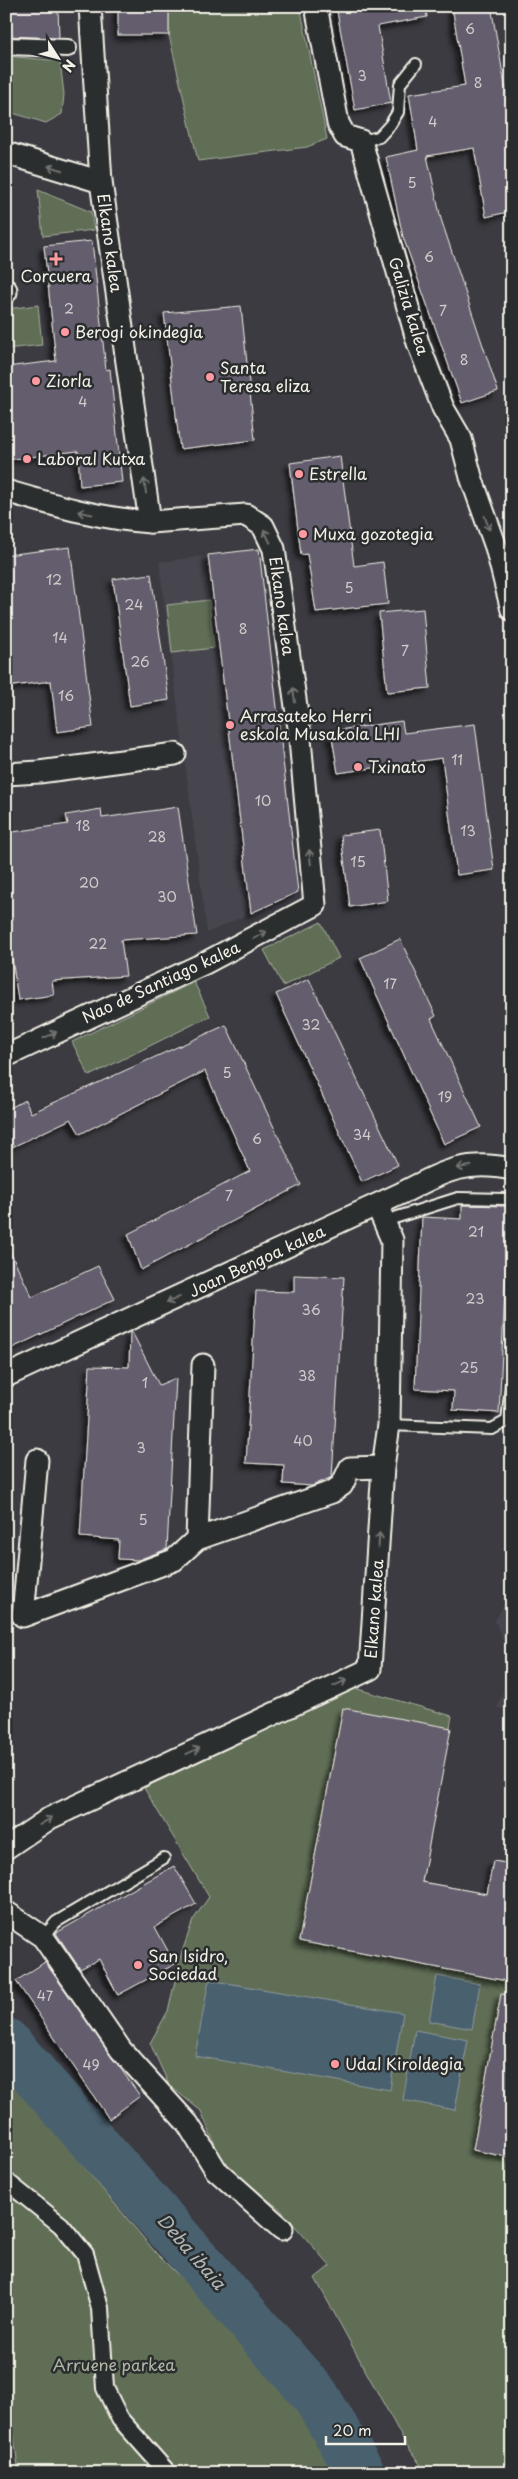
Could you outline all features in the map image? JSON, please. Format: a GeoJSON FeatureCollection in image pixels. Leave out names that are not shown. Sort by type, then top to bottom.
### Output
{"type":"FeatureCollection","features":[{"type":"Feature","properties":{"kind":"street","name":"Elkano kalea"},"geometry":{"type":"LineString","coordinates":[[90,6],[90,38],[101,182],[150,522],[246,515],[263,526],[274,549],[299,728],[315,905]]}},
{"type":"Feature","properties":{"kind":"street"},"geometry":{"type":"LineString","coordinates":[[316,6],[338,123],[345,136],[361,141]]}},
{"type":"Feature","properties":{"kind":"street"},"geometry":{"type":"LineString","coordinates":[[6,46],[68,48]]}},
{"type":"Feature","properties":{"kind":"street","name":"Galizia kalea"},"geometry":{"type":"LineString","coordinates":[[361,141],[418,343],[443,408],[462,439],[472,477],[496,547],[512,610]]}},
{"type":"Feature","properties":{"kind":"street"},"geometry":{"type":"LineString","coordinates":[[6,153],[101,182]]}},
{"type":"Feature","properties":{"kind":"street"},"geometry":{"type":"LineString","coordinates":[[6,491],[76,511],[119,520],[150,522]]}},
{"type":"Feature","properties":{"kind":"street"},"geometry":{"type":"LineString","coordinates":[[6,774],[39,772],[175,754]]}},
{"type":"Feature","properties":{"kind":"street","name":"Nao de Santiago kalea"},"geometry":{"type":"LineString","coordinates":[[6,1056],[205,963],[315,905]]}},
{"type":"Feature","properties":{"kind":"street","name":"Joan Bengoa kalea"},"geometry":{"type":"LineString","coordinates":[[6,1376],[381,1213],[446,1170],[493,1165],[512,1169]]}},
{"type":"Feature","properties":{"kind":"street","name":"Elkano kalea"},"geometry":{"type":"LineString","coordinates":[[6,1848],[50,1818],[370,1669],[383,1467],[389,1425],[392,1240],[381,1213]]}},
{"type":"Feature","properties":{"kind":"street"},"geometry":{"type":"LineString","coordinates":[[197,1539],[203,1365]]}},
{"type":"Feature","properties":{"kind":"street"},"geometry":{"type":"LineString","coordinates":[[37,1460],[22,1616],[174,1560],[197,1539],[332,1492],[342,1485],[350,1468],[383,1467]]}},
{"type":"Feature","properties":{"kind":"street"},"geometry":{"type":"LineString","coordinates":[[6,1912],[43,1937],[121,2050],[188,2124],[216,2170],[282,2230]]}},
{"type":"Feature","properties":{"kind":"street"},"geometry":{"type":"LineString","coordinates":[[6,2181],[61,2225],[85,2254],[100,2308],[104,2388],[120,2419],[168,2473]]}},
{"type":"Feature","properties":{"kind":"lane"},"geometry":{"type":"LineString","coordinates":[[361,141],[379,137],[390,125],[398,112],[400,84],[416,64]]}},
{"type":"Feature","properties":{"kind":"lane"},"geometry":{"type":"LineString","coordinates":[[381,1213],[458,1198],[506,1199],[512,1202]]}},
{"type":"Feature","properties":{"kind":"lane"},"geometry":{"type":"LineString","coordinates":[[389,1425],[492,1429],[507,1421],[512,1376]]}},
{"type":"Feature","properties":{"kind":"lane"},"geometry":{"type":"LineString","coordinates":[[43,1937],[56,1922],[164,1858]]}},
{"type":"Feature","properties":{"kind":"shaded area","name":"Arrasateko Herri eskola Musakola LHI"},"geometry":{"type":"Polygon","coordinates":[[[259,549],[298,892],[207,933],[159,562],[259,549]]]}},
{"type":"Feature","properties":{"kind":"shaded area"},"geometry":{"type":"Polygon","coordinates":[[[512,1590],[512,1711],[497,1708],[507,1679],[508,1654],[495,1621],[512,1590]]]}},
{"type":"Feature","properties":{"kind":"green space"},"geometry":{"type":"Polygon","coordinates":[[[169,6],[300,6],[327,139],[307,147],[198,161],[169,35],[169,6]]]}},
{"type":"Feature","properties":{"kind":"green space"},"geometry":{"type":"Polygon","coordinates":[[[6,56],[60,61],[64,94],[62,114],[46,123],[6,111],[6,56]]]}},
{"type":"Feature","properties":{"kind":"green space"},"geometry":{"type":"Polygon","coordinates":[[[38,190],[91,212],[94,230],[43,236],[38,190]]]}},
{"type":"Feature","properties":{"kind":"green space"},"geometry":{"type":"Polygon","coordinates":[[[38,305],[42,345],[6,349],[6,309],[38,305]]]}},
{"type":"Feature","properties":{"kind":"green space"},"geometry":{"type":"Polygon","coordinates":[[[209,600],[214,648],[172,653],[167,605],[209,600]]]}},
{"type":"Feature","properties":{"kind":"green space"},"geometry":{"type":"Polygon","coordinates":[[[321,922],[339,958],[283,986],[264,950],[321,922]]]}},
{"type":"Feature","properties":{"kind":"green space"},"geometry":{"type":"Polygon","coordinates":[[[194,982],[210,1016],[89,1076],[72,1042],[194,982]]]}},
{"type":"Feature","properties":{"kind":"green space","name":"Udal Kiroldegia"},"geometry":{"type":"Polygon","coordinates":[[[354,1688],[452,1716],[422,1882],[487,1894],[493,1861],[512,1864],[512,2473],[426,2473],[404,2441],[315,2278],[330,2266],[280,2209],[224,2166],[201,2111],[169,2085],[150,2043],[168,2011],[181,1955],[193,1920],[209,1897],[144,1788],[354,1688]]]}},
{"type":"Feature","properties":{"kind":"green space","name":"Arruene parkea"},"geometry":{"type":"Polygon","coordinates":[[[6,2074],[156,2253],[306,2403],[343,2473],[19,2473],[10,2411],[6,2358],[6,2074]]]}},
{"type":"Feature","properties":{"kind":"water"},"geometry":{"type":"Polygon","coordinates":[[[437,1976],[480,1984],[472,2029],[429,2021],[437,1976]]]}},
{"type":"Feature","properties":{"kind":"water"},"geometry":{"type":"Polygon","coordinates":[[[209,1980],[403,2013],[390,2090],[195,2056],[209,1980]]]}},
{"type":"Feature","properties":{"kind":"water"},"geometry":{"type":"Polygon","coordinates":[[[415,2030],[468,2040],[455,2110],[403,2100],[415,2030]]]}},
{"type":"Feature","properties":{"kind":"building"},"geometry":{"type":"Polygon","coordinates":[[[6,6],[58,6],[59,38],[6,36],[6,6]]]}},
{"type":"Feature","properties":{"kind":"building"},"geometry":{"type":"Polygon","coordinates":[[[118,6],[169,6],[169,35],[118,35],[118,6]]]}},
{"type":"Feature","properties":{"kind":"building"},"geometry":{"type":"Polygon","coordinates":[[[336,6],[426,6],[427,17],[378,26],[391,103],[355,110],[336,6]]]}},
{"type":"Feature","properties":{"kind":"building"},"geometry":{"type":"Polygon","coordinates":[[[452,6],[491,6],[512,125],[512,211],[486,217],[474,148],[427,156],[441,219],[498,391],[462,403],[403,237],[386,157],[418,150],[409,94],[465,86],[452,6]]]}},
{"type":"Feature","properties":{"kind":"building"},"geometry":{"type":"Polygon","coordinates":[[[92,241],[106,370],[110,369],[122,482],[80,486],[78,451],[6,460],[6,367],[56,361],[44,246],[92,241]]]}},
{"type":"Feature","properties":{"kind":"building","name":"Santa Teresa eliza"},"geometry":{"type":"Polygon","coordinates":[[[241,306],[255,440],[180,449],[164,313],[241,306]]]}},
{"type":"Feature","properties":{"kind":"building"},"geometry":{"type":"Polygon","coordinates":[[[340,456],[354,566],[383,562],[388,604],[316,612],[307,554],[301,555],[290,463],[340,456]]]}},
{"type":"Feature","properties":{"kind":"building"},"geometry":{"type":"Polygon","coordinates":[[[70,547],[93,727],[57,732],[51,681],[6,687],[6,555],[70,547]]]}},
{"type":"Feature","properties":{"kind":"building"},"geometry":{"type":"Polygon","coordinates":[[[259,549],[298,892],[251,913],[208,555],[259,549]]]}},
{"type":"Feature","properties":{"kind":"building"},"geometry":{"type":"Polygon","coordinates":[[[151,574],[169,700],[130,706],[113,579],[151,574]]]}},
{"type":"Feature","properties":{"kind":"building"},"geometry":{"type":"Polygon","coordinates":[[[423,609],[430,688],[387,692],[379,613],[423,609]]]}},
{"type":"Feature","properties":{"kind":"building"},"geometry":{"type":"Polygon","coordinates":[[[402,721],[404,733],[475,724],[494,870],[457,875],[442,758],[338,773],[331,731],[402,721]]]}},
{"type":"Feature","properties":{"kind":"building"},"geometry":{"type":"Polygon","coordinates":[[[178,807],[197,935],[121,940],[126,976],[52,981],[54,995],[18,1000],[6,916],[6,833],[68,824],[66,815],[101,809],[102,818],[178,807]]]}},
{"type":"Feature","properties":{"kind":"building"},"geometry":{"type":"Polygon","coordinates":[[[380,830],[388,901],[350,907],[341,835],[380,830]]]}},
{"type":"Feature","properties":{"kind":"building"},"geometry":{"type":"Polygon","coordinates":[[[400,939],[436,1016],[431,1019],[481,1127],[444,1144],[360,958],[400,939]]]}},
{"type":"Feature","properties":{"kind":"building"},"geometry":{"type":"Polygon","coordinates":[[[309,979],[398,1165],[362,1182],[276,994],[309,979]]]}},
{"type":"Feature","properties":{"kind":"building"},"geometry":{"type":"Polygon","coordinates":[[[226,1025],[301,1185],[141,1270],[128,1234],[250,1171],[205,1071],[80,1134],[71,1119],[6,1150],[6,1110],[25,1100],[31,1113],[226,1025]]]}},
{"type":"Feature","properties":{"kind":"building"},"geometry":{"type":"Polygon","coordinates":[[[462,1205],[504,1206],[509,1208],[499,1413],[453,1410],[454,1391],[415,1389],[422,1217],[462,1219],[462,1205]]]}},
{"type":"Feature","properties":{"kind":"building"},"geometry":{"type":"Polygon","coordinates":[[[6,1243],[32,1297],[98,1266],[115,1299],[6,1351],[6,1243]]]}},
{"type":"Feature","properties":{"kind":"building"},"geometry":{"type":"Polygon","coordinates":[[[294,1275],[344,1277],[332,1477],[312,1486],[283,1484],[284,1465],[246,1463],[256,1291],[294,1292],[294,1275]]]}},
{"type":"Feature","properties":{"kind":"building"},"geometry":{"type":"Polygon","coordinates":[[[132,1332],[159,1385],[176,1378],[167,1549],[138,1560],[118,1559],[119,1540],[80,1537],[90,1366],[129,1367],[130,1333],[132,1332]]]}},
{"type":"Feature","properties":{"kind":"building"},"geometry":{"type":"Polygon","coordinates":[[[343,1708],[451,1728],[422,1882],[487,1894],[493,1861],[512,1864],[512,1982],[299,1941],[343,1708]]]}},
{"type":"Feature","properties":{"kind":"building"},"geometry":{"type":"Polygon","coordinates":[[[174,1866],[196,1904],[155,1927],[175,1964],[118,1995],[99,1959],[80,1969],[56,1933],[174,1866]]]}},
{"type":"Feature","properties":{"kind":"building"},"geometry":{"type":"Polygon","coordinates":[[[45,1962],[140,2096],[109,2119],[16,1981],[45,1962]]]}},
{"type":"Feature","properties":{"kind":"building"},"geometry":{"type":"Polygon","coordinates":[[[501,1994],[512,1995],[512,2158],[473,2150],[501,1994]]]}},
{"type":"Feature","properties":{"kind":"waterway","name":"Deba ibaia"},"geometry":{"type":"LineString","coordinates":[[6,2042],[315,2395],[361,2473]]}},
{"type":"Feature","properties":{"kind":"place","name":"Corcuera"},"geometry":{"type":"Point","coordinates":[56,259]}},
{"type":"Feature","properties":{"kind":"place","name":"Berogi okindegia"},"geometry":{"type":"Point","coordinates":[65,332]}},
{"type":"Feature","properties":{"kind":"place","name":"Santa Teresa eliza"},"geometry":{"type":"Point","coordinates":[210,377]}},
{"type":"Feature","properties":{"kind":"place","name":"Ziorla"},"geometry":{"type":"Point","coordinates":[36,381]}},
{"type":"Feature","properties":{"kind":"place","name":"Laboral Kutxa"},"geometry":{"type":"Point","coordinates":[27,459]}},
{"type":"Feature","properties":{"kind":"place","name":"Estrella"},"geometry":{"type":"Point","coordinates":[299,474]}},
{"type":"Feature","properties":{"kind":"place","name":"Muxa gozotegia"},"geometry":{"type":"Point","coordinates":[303,534]}},
{"type":"Feature","properties":{"kind":"place","name":"Arrasateko Herri eskola Musakola LHI"},"geometry":{"type":"Point","coordinates":[230,725]}},
{"type":"Feature","properties":{"kind":"place","name":"Txinato"},"geometry":{"type":"Point","coordinates":[358,767]}},
{"type":"Feature","properties":{"kind":"place","name":"San Isidro, Sociedad"},"geometry":{"type":"Point","coordinates":[138,1965]}},
{"type":"Feature","properties":{"kind":"place","name":"Udal Kiroldegia"},"geometry":{"type":"Point","coordinates":[335,2064]}}]}
